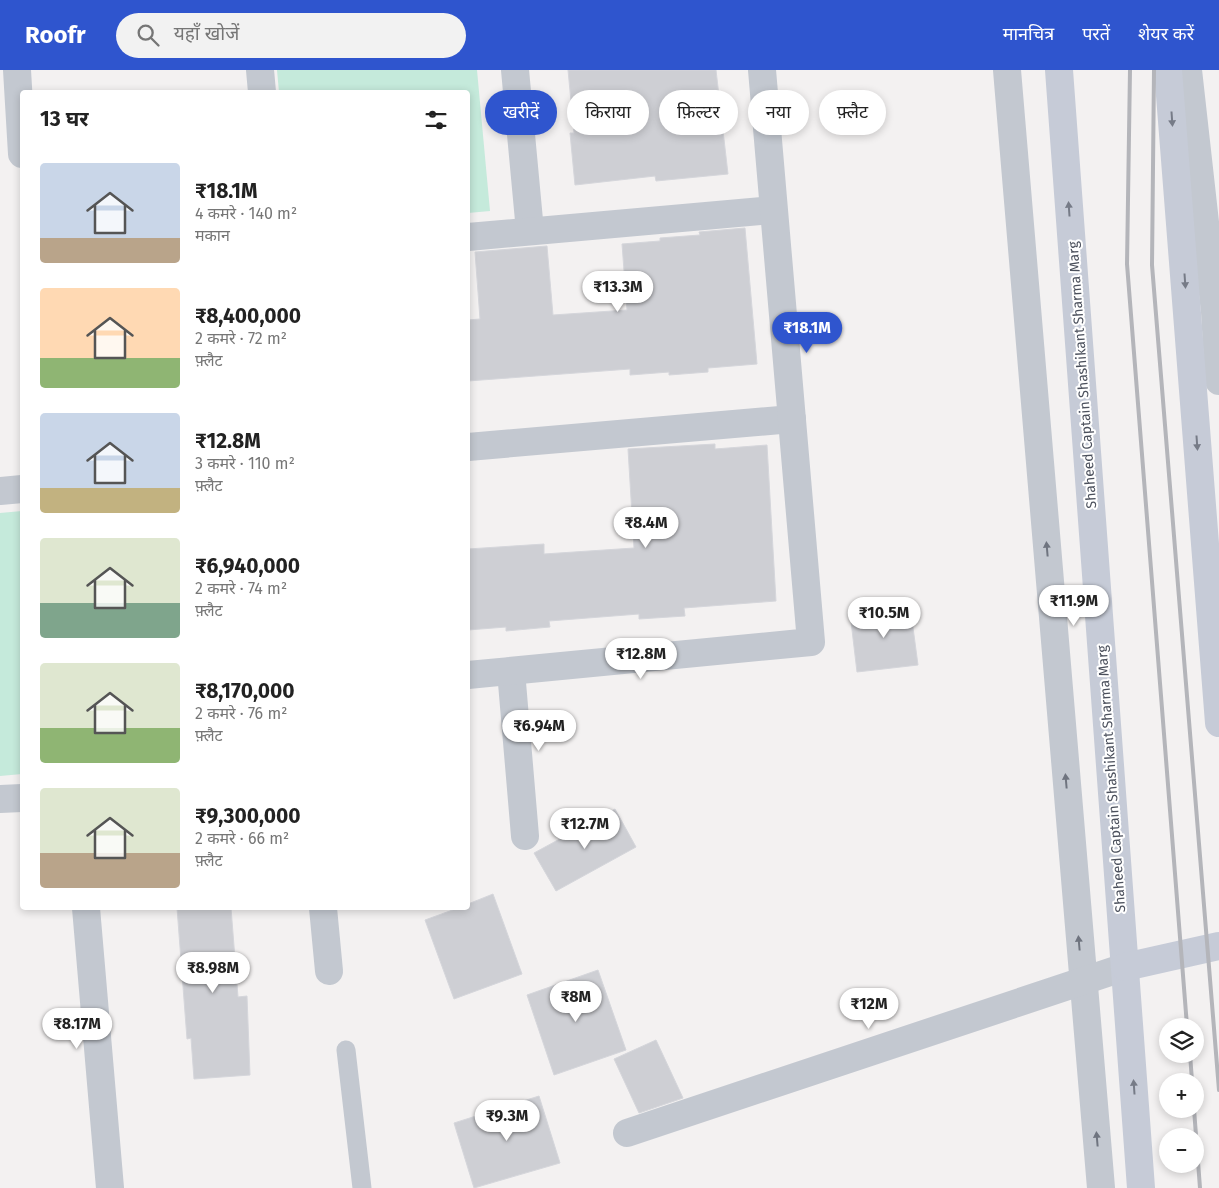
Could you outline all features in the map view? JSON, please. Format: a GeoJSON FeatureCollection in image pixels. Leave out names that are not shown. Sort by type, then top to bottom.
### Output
{"type":"FeatureCollection","features":[{"type":"Feature","properties":{"kind":"main road","name":"Shaheed Captain Shashikant Sharma Marg"},"geometry":{"type":"LineString","coordinates":[[1059,70],[1141,1188]]}},
{"type":"Feature","properties":{"kind":"main road"},"geometry":{"type":"LineString","coordinates":[[1168,70],[1219,723]]}},
{"type":"Feature","properties":{"kind":"main road"},"geometry":{"type":"LineString","coordinates":[[1125,967],[1219,946]]}},
{"type":"Feature","properties":{"kind":"street"},"geometry":{"type":"LineString","coordinates":[[17,70],[20,120]]}},
{"type":"Feature","properties":{"kind":"street"},"geometry":{"type":"LineString","coordinates":[[260,70],[262,90]]}},
{"type":"Feature","properties":{"kind":"street"},"geometry":{"type":"LineString","coordinates":[[515,70],[530,231]]}},
{"type":"Feature","properties":{"kind":"street"},"geometry":{"type":"LineString","coordinates":[[470,676],[811,642],[762,70]]}},
{"type":"Feature","properties":{"kind":"street"},"geometry":{"type":"LineString","coordinates":[[1007,70],[1101,1188]]}},
{"type":"Feature","properties":{"kind":"street"},"geometry":{"type":"LineString","coordinates":[[1188,70],[1217,311],[1219,381]]}},
{"type":"Feature","properties":{"kind":"street"},"geometry":{"type":"LineString","coordinates":[[470,237],[773,210]]}},
{"type":"Feature","properties":{"kind":"street"},"geometry":{"type":"LineString","coordinates":[[470,446],[792,419]]}},
{"type":"Feature","properties":{"kind":"street"},"geometry":{"type":"LineString","coordinates":[[0,491],[20,489]]}},
{"type":"Feature","properties":{"kind":"street"},"geometry":{"type":"LineString","coordinates":[[511,671],[525,836]]}},
{"type":"Feature","properties":{"kind":"street"},"geometry":{"type":"LineString","coordinates":[[0,799],[20,798]]}},
{"type":"Feature","properties":{"kind":"street"},"geometry":{"type":"LineString","coordinates":[[86,910],[110,1188]]}},
{"type":"Feature","properties":{"kind":"street"},"geometry":{"type":"LineString","coordinates":[[323,910],[329,971]]}},
{"type":"Feature","properties":{"kind":"street"},"geometry":{"type":"LineString","coordinates":[[627,1132],[1125,967]]}},
{"type":"Feature","properties":{"kind":"lane"},"geometry":{"type":"LineString","coordinates":[[346,1050],[362,1188]]}},
{"type":"Feature","properties":{"kind":"green space"},"geometry":{"type":"Polygon","coordinates":[[[277,70],[477,70],[490,211],[470,213],[470,90],[279,90],[277,70]]]}},
{"type":"Feature","properties":{"kind":"green space"},"geometry":{"type":"Polygon","coordinates":[[[20,511],[20,774],[0,776],[0,513],[20,511]]]}},
{"type":"Feature","properties":{"kind":"building"},"geometry":{"type":"Polygon","coordinates":[[[568,70],[716,70],[718,90],[659,90],[659,135],[724,135],[728,174],[656,181],[655,176],[575,185],[570,135],[649,135],[649,90],[570,90],[568,70]]]}},
{"type":"Feature","properties":{"kind":"building"},"geometry":{"type":"Polygon","coordinates":[[[745,228],[757,364],[708,368],[708,372],[669,375],[669,372],[630,375],[630,369],[470,381],[470,320],[480,319],[475,252],[547,246],[553,315],[627,310],[622,244],[660,241],[660,238],[700,235],[699,232],[745,228]]]}},
{"type":"Feature","properties":{"kind":"building"},"geometry":{"type":"Polygon","coordinates":[[[715,444],[715,449],[767,445],[776,601],[684,608],[685,616],[639,619],[639,614],[549,621],[550,627],[506,631],[506,627],[470,630],[470,549],[544,544],[544,554],[634,548],[628,449],[715,444]]]}},
{"type":"Feature","properties":{"kind":"building"},"geometry":{"type":"Polygon","coordinates":[[[910,605],[918,665],[857,672],[850,613],[910,605]]]}},
{"type":"Feature","properties":{"kind":"building"},"geometry":{"type":"Polygon","coordinates":[[[615,809],[636,847],[556,891],[534,853],[615,809]]]}},
{"type":"Feature","properties":{"kind":"building"},"geometry":{"type":"Polygon","coordinates":[[[493,894],[522,974],[454,999],[425,920],[452,910],[470,910],[470,903],[493,894]]]}},
{"type":"Feature","properties":{"kind":"building"},"geometry":{"type":"Polygon","coordinates":[[[177,910],[231,910],[238,997],[247,996],[250,1075],[194,1079],[191,1038],[187,1039],[177,910]]]}},
{"type":"Feature","properties":{"kind":"building"},"geometry":{"type":"Polygon","coordinates":[[[598,970],[626,1050],[554,1075],[527,995],[598,970]]]}},
{"type":"Feature","properties":{"kind":"building"},"geometry":{"type":"Polygon","coordinates":[[[656,1040],[683,1098],[639,1113],[614,1059],[656,1040]]]}},
{"type":"Feature","properties":{"kind":"building"},"geometry":{"type":"Polygon","coordinates":[[[539,1096],[560,1163],[474,1188],[454,1123],[539,1096]]]}},
{"type":"Feature","properties":{"kind":"railway"},"geometry":{"type":"LineString","coordinates":[[1130,70],[1127,264],[1186,1018]]}},
{"type":"Feature","properties":{"kind":"railway"},"geometry":{"type":"LineString","coordinates":[[1154,70],[1152,265],[1219,1090]]}},
{"type":"Feature","properties":{"kind":"railway"},"geometry":{"type":"LineString","coordinates":[[1191,1063],[1191,1073]]}},
{"type":"Feature","properties":{"kind":"railway"},"geometry":{"type":"LineString","coordinates":[[1195,1118],[1200,1188]]}}]}
